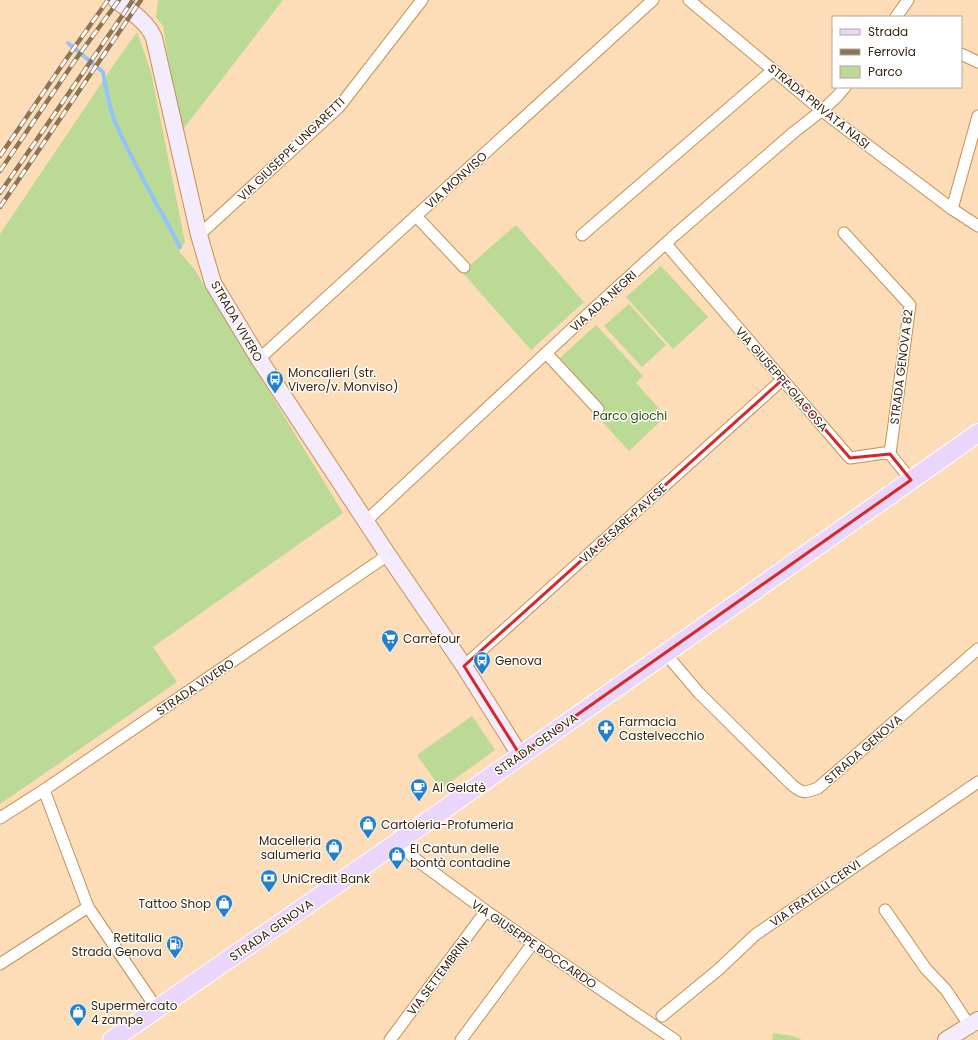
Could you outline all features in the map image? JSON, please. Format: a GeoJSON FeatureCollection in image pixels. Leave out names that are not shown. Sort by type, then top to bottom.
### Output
{"type":"FeatureCollection","features":[{"type":"Feature","properties":{"kind":"main road","name":"STRADA GENOVA"},"geometry":{"type":"LineString","coordinates":[[112,1040],[398,842],[978,433]]}},
{"type":"Feature","properties":{"kind":"street","name":"STRADA VIVERO"},"geometry":{"type":"LineString","coordinates":[[116,0],[145,23],[154,38],[199,235],[213,283],[259,359],[388,555],[464,666],[520,755]]}},
{"type":"Feature","properties":{"kind":"street","name":"VIA GIUSEPPE UNGARETTI"},"geometry":{"type":"LineString","coordinates":[[199,235],[338,107],[422,0]]}},
{"type":"Feature","properties":{"kind":"street","name":"VIA MONVISO"},"geometry":{"type":"LineString","coordinates":[[259,359],[653,0]]}},
{"type":"Feature","properties":{"kind":"street","name":"STRADA PRIVATA NASI"},"geometry":{"type":"LineString","coordinates":[[689,0],[821,110],[952,209],[978,226]]}},
{"type":"Feature","properties":{"kind":"street"},"geometry":{"type":"LineString","coordinates":[[897,16],[908,0]]}},
{"type":"Feature","properties":{"kind":"street"},"geometry":{"type":"LineString","coordinates":[[962,54],[978,62]]}},
{"type":"Feature","properties":{"kind":"street"},"geometry":{"type":"LineString","coordinates":[[582,235],[773,70]]}},
{"type":"Feature","properties":{"kind":"street","name":"VIA ADA NEGRI"},"geometry":{"type":"LineString","coordinates":[[366,521],[546,353],[666,244],[793,133],[832,103],[844,88]]}},
{"type":"Feature","properties":{"kind":"street"},"geometry":{"type":"LineString","coordinates":[[952,209],[978,116]]}},
{"type":"Feature","properties":{"kind":"street"},"geometry":{"type":"LineString","coordinates":[[416,216],[464,267]]}},
{"type":"Feature","properties":{"kind":"street","name":"STRADA GENOVA 82"},"geometry":{"type":"LineString","coordinates":[[844,233],[910,305],[890,454]]}},
{"type":"Feature","properties":{"kind":"street","name":"VIA GIUSEPPE GIACOSA"},"geometry":{"type":"LineString","coordinates":[[666,244],[850,458],[884,453],[890,454]]}},
{"type":"Feature","properties":{"kind":"street"},"geometry":{"type":"LineString","coordinates":[[546,353],[598,409]]}},
{"type":"Feature","properties":{"kind":"street","name":"VIA CESARE PAVESE"},"geometry":{"type":"LineString","coordinates":[[464,666],[782,380]]}},
{"type":"Feature","properties":{"kind":"street"},"geometry":{"type":"LineString","coordinates":[[890,454],[911,480]]}},
{"type":"Feature","properties":{"kind":"street","name":"STRADA VIVERO"},"geometry":{"type":"LineString","coordinates":[[0,818],[44,790],[388,555]]}},
{"type":"Feature","properties":{"kind":"street","name":"STRADA GENOVA"},"geometry":{"type":"LineString","coordinates":[[664,653],[699,693],[791,784],[799,791],[808,792],[818,788],[978,649]]}},
{"type":"Feature","properties":{"kind":"street","name":"VIA FRATELLI CERVI"},"geometry":{"type":"LineString","coordinates":[[662,1016],[718,970],[755,935],[978,782]]}},
{"type":"Feature","properties":{"kind":"street"},"geometry":{"type":"LineString","coordinates":[[44,790],[88,906],[157,1009]]}},
{"type":"Feature","properties":{"kind":"street","name":"VIA GIUSEPPE BOCCARDO"},"geometry":{"type":"LineString","coordinates":[[398,842],[414,858],[486,911],[675,1040]]}},
{"type":"Feature","properties":{"kind":"street"},"geometry":{"type":"LineString","coordinates":[[0,964],[88,906]]}},
{"type":"Feature","properties":{"kind":"street"},"geometry":{"type":"LineString","coordinates":[[885,910],[926,969],[974,1023],[946,1040]]}},
{"type":"Feature","properties":{"kind":"street","name":"VIA SETTEMBRINI"},"geometry":{"type":"LineString","coordinates":[[390,1040],[486,911]]}},
{"type":"Feature","properties":{"kind":"street"},"geometry":{"type":"LineString","coordinates":[[461,1040],[533,943]]}},
{"type":"Feature","properties":{"kind":"highlighted area"},"geometry":{"type":"Polygon","coordinates":[[[782,380],[850,458],[890,454],[911,480],[793,563],[520,755],[464,666],[782,380]]]}},
{"type":"Feature","properties":{"kind":"green space"},"geometry":{"type":"Polygon","coordinates":[[[158,0],[283,0],[181,132],[163,26],[156,17],[158,0]]]}},
{"type":"Feature","properties":{"kind":"green space"},"geometry":{"type":"Polygon","coordinates":[[[137,32],[151,72],[185,242],[179,251],[195,270],[343,513],[153,647],[177,682],[0,804],[0,234],[137,32]]]}},
{"type":"Feature","properties":{"kind":"green space"},"geometry":{"type":"Polygon","coordinates":[[[516,225],[584,302],[531,350],[462,272],[516,225]]]}},
{"type":"Feature","properties":{"kind":"green space"},"geometry":{"type":"Polygon","coordinates":[[[661,266],[708,317],[673,349],[626,297],[661,266]]]}},
{"type":"Feature","properties":{"kind":"green space"},"geometry":{"type":"Polygon","coordinates":[[[629,304],[666,345],[642,367],[604,326],[629,304]]]}},
{"type":"Feature","properties":{"kind":"green space","name":"Parco giochi"},"geometry":{"type":"Polygon","coordinates":[[[596,325],[643,376],[636,383],[666,416],[629,451],[597,416],[605,408],[560,358],[596,325]]]}},
{"type":"Feature","properties":{"kind":"green space"},"geometry":{"type":"Polygon","coordinates":[[[472,716],[495,750],[441,789],[417,755],[472,716]]]}},
{"type":"Feature","properties":{"kind":"green space"},"geometry":{"type":"Polygon","coordinates":[[[773,1033],[793,1036],[802,1040],[772,1040],[773,1033]]]}},
{"type":"Feature","properties":{"kind":"waterway"},"geometry":{"type":"LineString","coordinates":[[68,43],[103,72],[109,104],[122,138],[180,247]]}},
{"type":"Feature","properties":{"kind":"railway"},"geometry":{"type":"LineString","coordinates":[[0,156],[108,0]]}},
{"type":"Feature","properties":{"kind":"railway"},"geometry":{"type":"LineString","coordinates":[[0,171],[76,59],[119,0]]}},
{"type":"Feature","properties":{"kind":"railway"},"geometry":{"type":"LineString","coordinates":[[0,193],[133,0]]}},
{"type":"Feature","properties":{"kind":"railway"},"geometry":{"type":"LineString","coordinates":[[0,207],[141,0]]}},
{"type":"Feature","properties":{"kind":"place","name":"Moncalieri (str. Vivero/v. Monviso)"},"geometry":{"type":"Point","coordinates":[275,394]}},
{"type":"Feature","properties":{"kind":"place","name":"Carrefour"},"geometry":{"type":"Point","coordinates":[390,653]}},
{"type":"Feature","properties":{"kind":"place","name":"Genova"},"geometry":{"type":"Point","coordinates":[482,675]}},
{"type":"Feature","properties":{"kind":"place","name":"Farmacia Castelvecchio"},"geometry":{"type":"Point","coordinates":[606,743]}},
{"type":"Feature","properties":{"kind":"place","name":"Al Gelatè"},"geometry":{"type":"Point","coordinates":[419,802]}},
{"type":"Feature","properties":{"kind":"place","name":"Cartoleria-Profumeria"},"geometry":{"type":"Point","coordinates":[368,839]}},
{"type":"Feature","properties":{"kind":"place","name":"Macelleria salumeria"},"geometry":{"type":"Point","coordinates":[334,862]}},
{"type":"Feature","properties":{"kind":"place","name":"El Cantun delle bontà contadine"},"geometry":{"type":"Point","coordinates":[397,870]}},
{"type":"Feature","properties":{"kind":"place","name":"UniCredit Bank"},"geometry":{"type":"Point","coordinates":[269,893]}},
{"type":"Feature","properties":{"kind":"place","name":"Tattoo Shop"},"geometry":{"type":"Point","coordinates":[224,918]}},
{"type":"Feature","properties":{"kind":"place","name":"Retitalia Strada Genova"},"geometry":{"type":"Point","coordinates":[175,959]}},
{"type":"Feature","properties":{"kind":"place","name":"Supermercato 4 zampe"},"geometry":{"type":"Point","coordinates":[78,1027]}}]}
